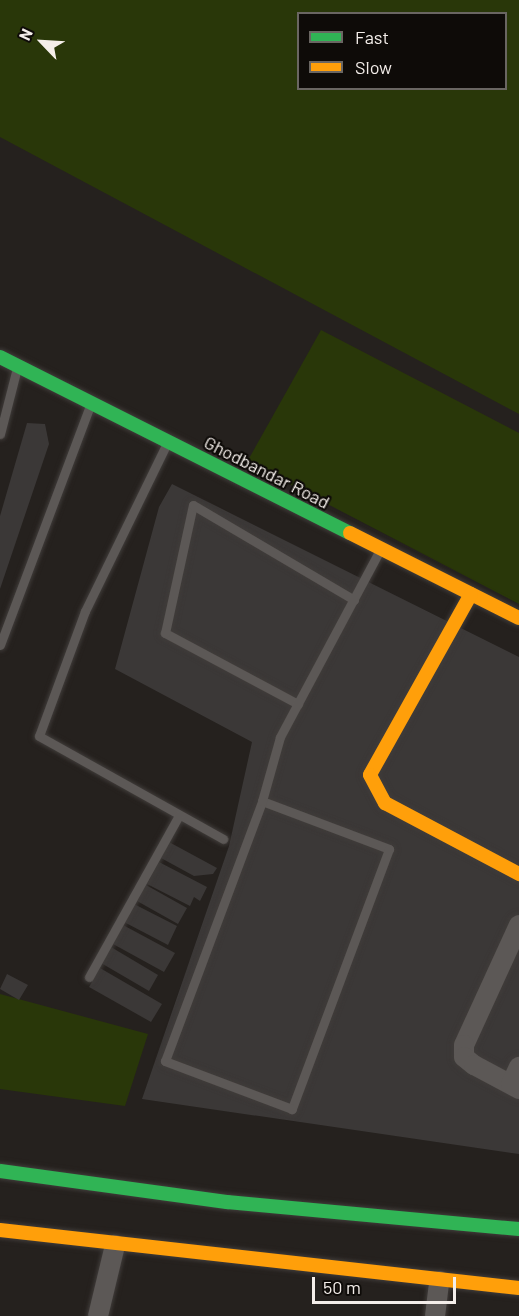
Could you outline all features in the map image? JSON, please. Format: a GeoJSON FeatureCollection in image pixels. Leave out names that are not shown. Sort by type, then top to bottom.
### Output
{"type":"FeatureCollection","features":[{"type":"Feature","properties":{"kind":"street","name":"Ghodbandar Road"},"geometry":{"type":"LineString","coordinates":[[0,357],[519,618]]}},
{"type":"Feature","properties":{"kind":"street"},"geometry":{"type":"LineString","coordinates":[[471,594],[370,775],[384,803],[519,874]]}},
{"type":"Feature","properties":{"kind":"street"},"geometry":{"type":"LineString","coordinates":[[516,1080],[474,1065],[464,1057],[464,1045],[519,925]]}},
{"type":"Feature","properties":{"kind":"street"},"geometry":{"type":"LineString","coordinates":[[0,1171],[227,1202],[519,1229]]}},
{"type":"Feature","properties":{"kind":"street"},"geometry":{"type":"LineString","coordinates":[[0,1230],[115,1245],[519,1288]]}},
{"type":"Feature","properties":{"kind":"street"},"geometry":{"type":"LineString","coordinates":[[98,1316],[115,1245]]}},
{"type":"Feature","properties":{"kind":"street"},"geometry":{"type":"LineString","coordinates":[[435,1316],[439,1281]]}},
{"type":"Feature","properties":{"kind":"lane"},"geometry":{"type":"LineString","coordinates":[[0,434],[18,365]]}},
{"type":"Feature","properties":{"kind":"lane"},"geometry":{"type":"LineString","coordinates":[[0,645],[91,403]]}},
{"type":"Feature","properties":{"kind":"lane"},"geometry":{"type":"LineString","coordinates":[[168,441],[86,611],[39,736],[223,839]]}},
{"type":"Feature","properties":{"kind":"lane"},"geometry":{"type":"LineString","coordinates":[[298,704],[165,633],[193,505],[354,600]]}},
{"type":"Feature","properties":{"kind":"lane"},"geometry":{"type":"LineString","coordinates":[[262,801],[389,849],[292,1108],[165,1061],[262,801],[280,737],[380,549]]}},
{"type":"Feature","properties":{"kind":"lane"},"geometry":{"type":"LineString","coordinates":[[89,977],[179,815]]}},
{"type":"Feature","properties":{"kind":"green space"},"geometry":{"type":"Polygon","coordinates":[[[0,0],[519,0],[519,414],[0,137],[0,0]]]}},
{"type":"Feature","properties":{"kind":"green space"},"geometry":{"type":"Polygon","coordinates":[[[321,330],[519,433],[519,604],[247,462],[321,330]]]}},
{"type":"Feature","properties":{"kind":"green space"},"geometry":{"type":"Polygon","coordinates":[[[0,994],[148,1034],[125,1106],[0,1089],[0,994]]]}},
{"type":"Feature","properties":{"kind":"building"},"geometry":{"type":"Polygon","coordinates":[[[27,423],[45,424],[49,444],[0,589],[0,516],[27,423]]]}},
{"type":"Feature","properties":{"kind":"building"},"geometry":{"type":"Polygon","coordinates":[[[172,484],[519,657],[519,1154],[142,1099],[229,846],[252,742],[115,669],[159,507],[172,484]]]}},
{"type":"Feature","properties":{"kind":"building"},"geometry":{"type":"Polygon","coordinates":[[[169,842],[217,868],[213,874],[194,876],[161,858],[169,842]]]}},
{"type":"Feature","properties":{"kind":"building"},"geometry":{"type":"Polygon","coordinates":[[[159,862],[207,887],[200,901],[194,897],[190,906],[147,884],[159,862]]]}},
{"type":"Feature","properties":{"kind":"building"},"geometry":{"type":"Polygon","coordinates":[[[146,885],[187,908],[178,924],[137,901],[146,885]]]}},
{"type":"Feature","properties":{"kind":"building"},"geometry":{"type":"Polygon","coordinates":[[[134,904],[177,926],[168,945],[124,922],[134,904]]]}},
{"type":"Feature","properties":{"kind":"building"},"geometry":{"type":"Polygon","coordinates":[[[123,925],[175,953],[164,972],[113,944],[123,925]]]}},
{"type":"Feature","properties":{"kind":"building"},"geometry":{"type":"Polygon","coordinates":[[[111,947],[158,975],[149,991],[101,963],[111,947]]]}},
{"type":"Feature","properties":{"kind":"building"},"geometry":{"type":"Polygon","coordinates":[[[100,968],[162,1004],[151,1022],[89,987],[100,968]]]}},
{"type":"Feature","properties":{"kind":"building"},"geometry":{"type":"Polygon","coordinates":[[[7,974],[28,985],[19,1000],[0,989],[7,974]]]}},
{"type":"Feature","properties":{"kind":"traffic: fast"},"geometry":{"type":"LineString","coordinates":[[0,357],[350,533]]}},
{"type":"Feature","properties":{"kind":"traffic: fast"},"geometry":{"type":"LineString","coordinates":[[0,1171],[227,1202],[519,1229]]}},
{"type":"Feature","properties":{"kind":"traffic: slow"},"geometry":{"type":"LineString","coordinates":[[350,533],[519,618]]}},
{"type":"Feature","properties":{"kind":"traffic: slow"},"geometry":{"type":"LineString","coordinates":[[471,594],[370,775],[385,803],[519,874]]}},
{"type":"Feature","properties":{"kind":"traffic: slow"},"geometry":{"type":"LineString","coordinates":[[0,1230],[519,1288]]}}]}
